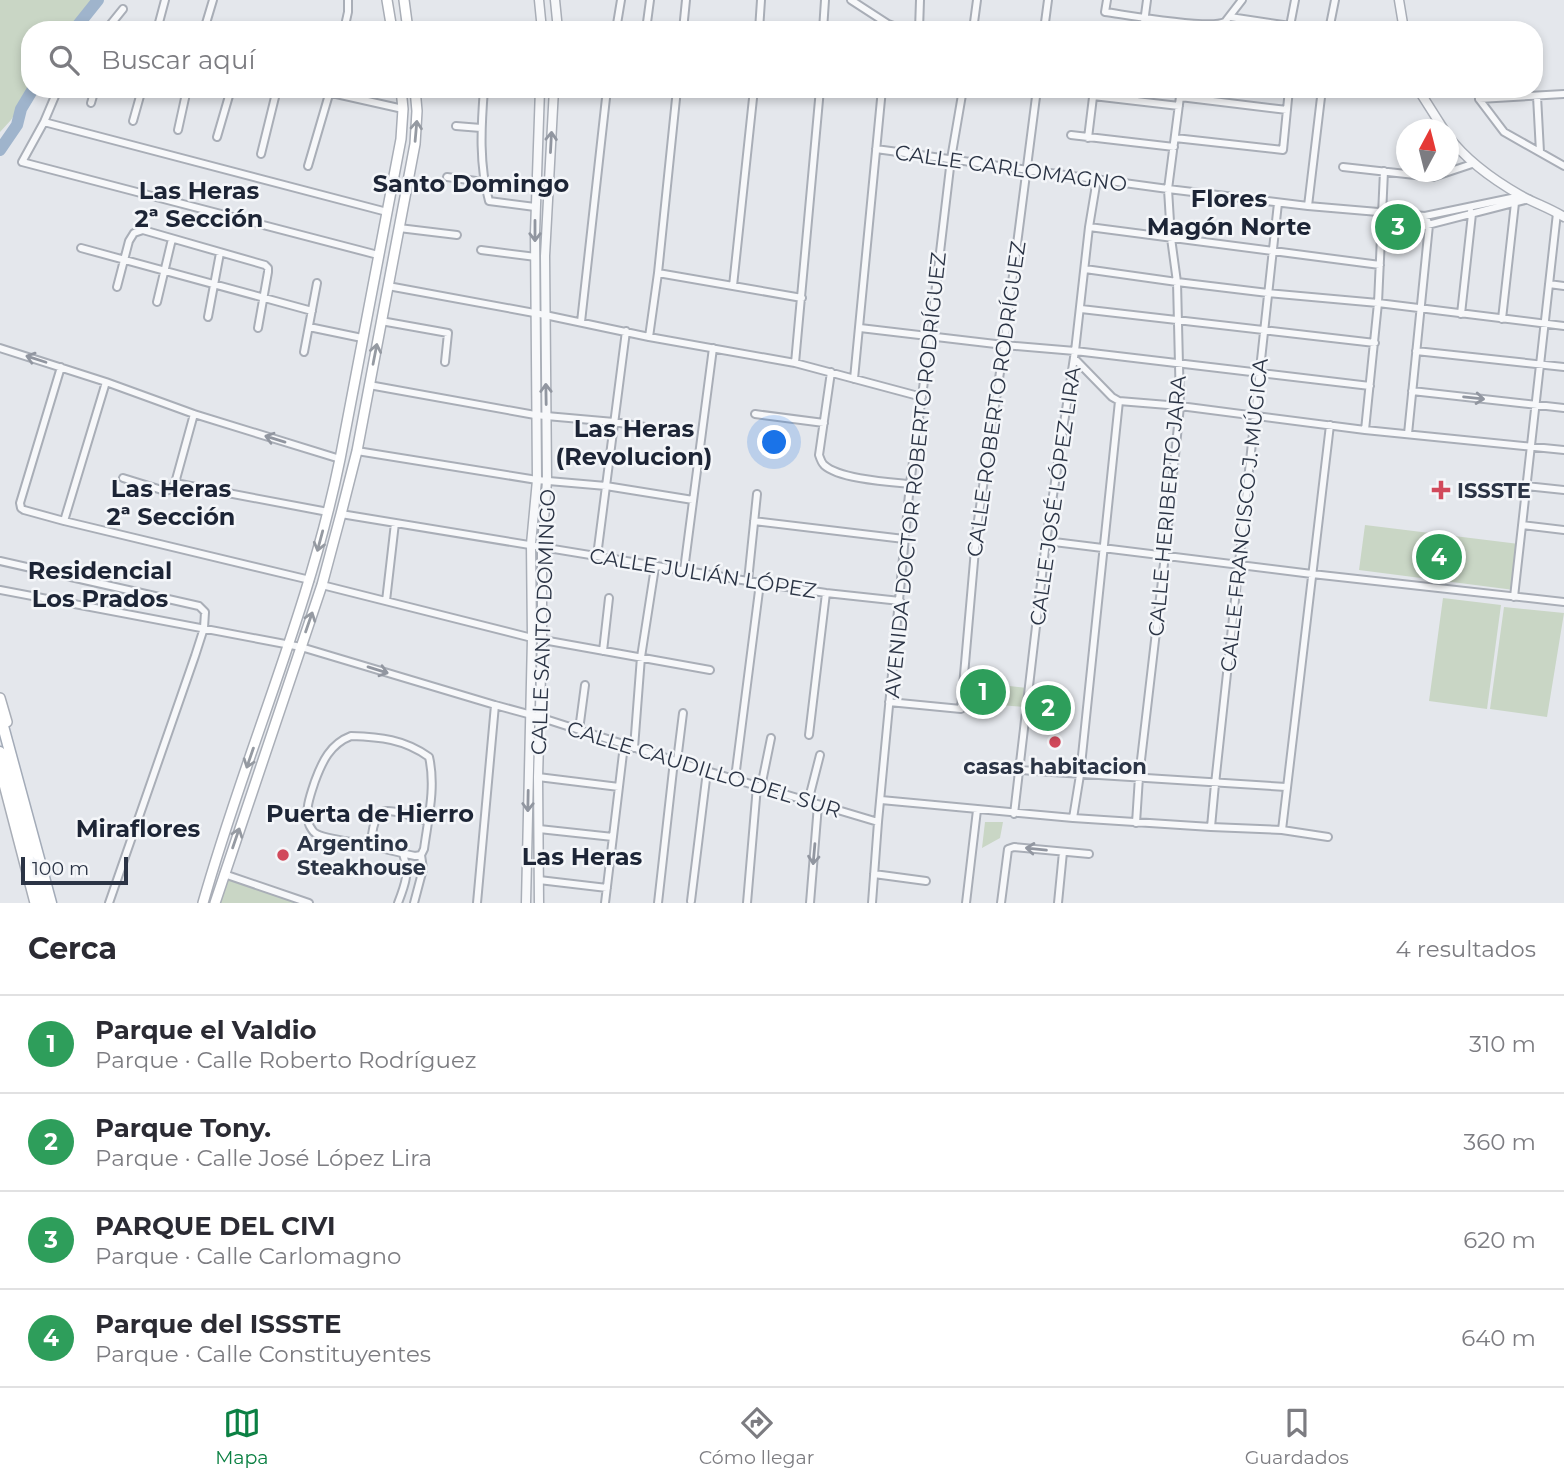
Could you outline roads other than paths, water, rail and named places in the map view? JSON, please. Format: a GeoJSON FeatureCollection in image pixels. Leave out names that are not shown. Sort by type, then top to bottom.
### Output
{"type":"FeatureCollection","features":[{"type":"Feature","properties":{"kind":"main road"},"geometry":{"type":"LineString","coordinates":[[387,0],[390,21]]}},
{"type":"Feature","properties":{"kind":"main road"},"geometry":{"type":"LineString","coordinates":[[404,0],[407,21]]}},
{"type":"Feature","properties":{"kind":"main road"},"geometry":{"type":"LineString","coordinates":[[203,903],[310,580],[328,512],[401,139],[402,98]]}},
{"type":"Feature","properties":{"kind":"main road"},"geometry":{"type":"LineString","coordinates":[[215,903],[321,585],[357,451],[417,127],[415,98]]}},
{"type":"Feature","properties":{"kind":"main road"},"geometry":{"type":"LineString","coordinates":[[382,235],[398,233]]}},
{"type":"Feature","properties":{"kind":"main road"},"geometry":{"type":"LineString","coordinates":[[0,698],[53,903]]}},
{"type":"Feature","properties":{"kind":"main road"},"geometry":{"type":"LineString","coordinates":[[0,716],[53,903]]}},
{"type":"Feature","properties":{"kind":"main road"},"geometry":{"type":"LineString","coordinates":[[0,752],[43,903]]}},
{"type":"Feature","properties":{"kind":"main road"},"geometry":{"type":"LineString","coordinates":[[0,769],[35,903]]}},
{"type":"Feature","properties":{"kind":"street"},"geometry":{"type":"LineString","coordinates":[[159,21],[165,0]]}},
{"type":"Feature","properties":{"kind":"street"},"geometry":{"type":"LineString","coordinates":[[207,21],[213,0]]}},
{"type":"Feature","properties":{"kind":"street"},"geometry":{"type":"LineString","coordinates":[[346,21],[348,0]]}},
{"type":"Feature","properties":{"kind":"street"},"geometry":{"type":"LineString","coordinates":[[539,0],[541,21]]}},
{"type":"Feature","properties":{"kind":"street"},"geometry":{"type":"LineString","coordinates":[[555,0],[557,21]]}},
{"type":"Feature","properties":{"kind":"street"},"geometry":{"type":"LineString","coordinates":[[618,21],[621,0]]}},
{"type":"Feature","properties":{"kind":"street"},"geometry":{"type":"LineString","coordinates":[[647,21],[650,0]]}},
{"type":"Feature","properties":{"kind":"street"},"geometry":{"type":"LineString","coordinates":[[684,21],[686,0]]}},
{"type":"Feature","properties":{"kind":"street"},"geometry":{"type":"LineString","coordinates":[[760,21],[761,0]]}},
{"type":"Feature","properties":{"kind":"street"},"geometry":{"type":"LineString","coordinates":[[824,21],[825,0]]}},
{"type":"Feature","properties":{"kind":"street"},"geometry":{"type":"LineString","coordinates":[[851,0],[880,21]]}},
{"type":"Feature","properties":{"kind":"street"},"geometry":{"type":"LineString","coordinates":[[919,21],[920,0]]}},
{"type":"Feature","properties":{"kind":"street"},"geometry":{"type":"LineString","coordinates":[[974,21],[977,0]]}},
{"type":"Feature","properties":{"kind":"street"},"geometry":{"type":"LineString","coordinates":[[1045,21],[1048,0]]}},
{"type":"Feature","properties":{"kind":"street"},"geometry":{"type":"LineString","coordinates":[[1107,0],[1105,12],[1161,21]]}},
{"type":"Feature","properties":{"kind":"street"},"geometry":{"type":"LineString","coordinates":[[1144,21],[1147,0]]}},
{"type":"Feature","properties":{"kind":"street"},"geometry":{"type":"LineString","coordinates":[[1227,21],[1242,0]]}},
{"type":"Feature","properties":{"kind":"street"},"geometry":{"type":"LineString","coordinates":[[1291,21],[1295,0]]}},
{"type":"Feature","properties":{"kind":"street"},"geometry":{"type":"LineString","coordinates":[[1331,21],[1335,0]]}},
{"type":"Feature","properties":{"kind":"street"},"geometry":{"type":"LineString","coordinates":[[1399,0],[1402,21]]}},
{"type":"Feature","properties":{"kind":"street"},"geometry":{"type":"LineString","coordinates":[[113,21],[123,9]]}},
{"type":"Feature","properties":{"kind":"street"},"geometry":{"type":"LineString","coordinates":[[1543,96],[1564,94]]}},
{"type":"Feature","properties":{"kind":"street"},"geometry":{"type":"LineString","coordinates":[[54,98],[22,162],[378,255]]}},
{"type":"Feature","properties":{"kind":"street"},"geometry":{"type":"LineString","coordinates":[[91,103],[92,98]]}},
{"type":"Feature","properties":{"kind":"street"},"geometry":{"type":"LineString","coordinates":[[133,121],[139,98]]}},
{"type":"Feature","properties":{"kind":"street"},"geometry":{"type":"LineString","coordinates":[[178,130],[185,98]]}},
{"type":"Feature","properties":{"kind":"street"},"geometry":{"type":"LineString","coordinates":[[217,137],[228,98]]}},
{"type":"Feature","properties":{"kind":"street"},"geometry":{"type":"LineString","coordinates":[[261,154],[275,98]]}},
{"type":"Feature","properties":{"kind":"street"},"geometry":{"type":"LineString","coordinates":[[308,166],[328,98]]}},
{"type":"Feature","properties":{"kind":"street"},"geometry":{"type":"LineString","coordinates":[[358,98],[403,109]]}},
{"type":"Feature","properties":{"kind":"street"},"geometry":{"type":"LineString","coordinates":[[483,98],[481,128],[483,182],[489,201],[536,207]]}},
{"type":"Feature","properties":{"kind":"street","name":"CALLE SANTO DOMINGO"},"geometry":{"type":"LineString","coordinates":[[526,903],[532,638],[531,544],[537,480],[535,313],[540,98]]}},
{"type":"Feature","properties":{"kind":"street","name":"CALLE SANTO DOMINGO"},"geometry":{"type":"LineString","coordinates":[[539,903],[542,546],[547,481],[545,257],[554,98]]}},
{"type":"Feature","properties":{"kind":"street"},"geometry":{"type":"LineString","coordinates":[[581,322],[606,98]]}},
{"type":"Feature","properties":{"kind":"street"},"geometry":{"type":"LineString","coordinates":[[649,337],[676,98]]}},
{"type":"Feature","properties":{"kind":"street"},"geometry":{"type":"LineString","coordinates":[[733,286],[753,98]]}},
{"type":"Feature","properties":{"kind":"street"},"geometry":{"type":"LineString","coordinates":[[795,363],[819,98]]}},
{"type":"Feature","properties":{"kind":"street"},"geometry":{"type":"LineString","coordinates":[[854,379],[881,98]]}},
{"type":"Feature","properties":{"kind":"street","name":"AVENIDA DOCTOR ROBERTO RODRÍGUEZ"},"geometry":{"type":"LineString","coordinates":[[872,903],[910,484],[951,159],[961,98]]}},
{"type":"Feature","properties":{"kind":"street","name":"CALLE ROBERTO RODRÍGUEZ"},"geometry":{"type":"LineString","coordinates":[[889,702],[961,709],[977,527],[1036,98]]}},
{"type":"Feature","properties":{"kind":"street"},"geometry":{"type":"LineString","coordinates":[[1088,138],[1093,98]]}},
{"type":"Feature","properties":{"kind":"street"},"geometry":{"type":"LineString","coordinates":[[1120,98],[1179,106]]}},
{"type":"Feature","properties":{"kind":"street","name":"CALLE HERIBERTO JARA"},"geometry":{"type":"LineString","coordinates":[[1136,823],[1180,406],[1177,282],[1168,189],[1180,98]]}},
{"type":"Feature","properties":{"kind":"street"},"geometry":{"type":"LineString","coordinates":[[1211,98],[1287,110]]}},
{"type":"Feature","properties":{"kind":"street"},"geometry":{"type":"LineString","coordinates":[[1175,138],[1283,150],[1288,98]]}},
{"type":"Feature","properties":{"kind":"street"},"geometry":{"type":"LineString","coordinates":[[1308,206],[1321,98]]}},
{"type":"Feature","properties":{"kind":"street"},"geometry":{"type":"LineString","coordinates":[[1424,98],[1437,119]]}},
{"type":"Feature","properties":{"kind":"street"},"geometry":{"type":"LineString","coordinates":[[1498,98],[1479,99],[1504,132],[1564,166]]}},
{"type":"Feature","properties":{"kind":"street"},"geometry":{"type":"LineString","coordinates":[[1537,98],[1540,152]]}},
{"type":"Feature","properties":{"kind":"street"},"geometry":{"type":"LineString","coordinates":[[44,122],[387,212]]}},
{"type":"Feature","properties":{"kind":"street"},"geometry":{"type":"LineString","coordinates":[[456,126],[481,128]]}},
{"type":"Feature","properties":{"kind":"street"},"geometry":{"type":"LineString","coordinates":[[1071,135],[1174,146]]}},
{"type":"Feature","properties":{"kind":"street","name":"CALLE CARLOMAGNO"},"geometry":{"type":"LineString","coordinates":[[876,149],[1168,189],[1382,213],[1425,216],[1521,199]]}},
{"type":"Feature","properties":{"kind":"street"},"geometry":{"type":"LineString","coordinates":[[1459,150],[1472,164],[1521,199],[1561,215],[1553,246],[1514,597]]}},
{"type":"Feature","properties":{"kind":"street"},"geometry":{"type":"LineString","coordinates":[[1343,167],[1433,177],[1472,164]]}},
{"type":"Feature","properties":{"kind":"street"},"geometry":{"type":"LineString","coordinates":[[1365,430],[1378,303],[1384,171]]}},
{"type":"Feature","properties":{"kind":"street"},"geometry":{"type":"LineString","coordinates":[[447,177],[483,182]]}},
{"type":"Feature","properties":{"kind":"street","name":"CALLE JOSÉ LÓPEZ LIRA"},"geometry":{"type":"LineString","coordinates":[[1014,814],[1046,541],[1075,354],[1097,179]]}},
{"type":"Feature","properties":{"kind":"street"},"geometry":{"type":"LineString","coordinates":[[1381,236],[1521,199]]}},
{"type":"Feature","properties":{"kind":"street"},"geometry":{"type":"LineString","coordinates":[[1502,319],[1521,199]]}},
{"type":"Feature","properties":{"kind":"street","name":"CALLE FRANCISCO J. MÚGICA"},"geometry":{"type":"LineString","coordinates":[[1212,827],[1278,202]]}},
{"type":"Feature","properties":{"kind":"street"},"geometry":{"type":"LineString","coordinates":[[1461,314],[1472,214],[1468,207]]}},
{"type":"Feature","properties":{"kind":"street"},"geometry":{"type":"LineString","coordinates":[[1408,434],[1429,225],[1425,216]]}},
{"type":"Feature","properties":{"kind":"street"},"geometry":{"type":"LineString","coordinates":[[1089,227],[1380,265]]}},
{"type":"Feature","properties":{"kind":"street"},"geometry":{"type":"LineString","coordinates":[[117,287],[128,241],[134,233],[144,230],[265,265],[268,268],[265,299],[258,328]]}},
{"type":"Feature","properties":{"kind":"street"},"geometry":{"type":"LineString","coordinates":[[398,233],[457,235]]}},
{"type":"Feature","properties":{"kind":"street"},"geometry":{"type":"LineString","coordinates":[[157,303],[172,239]]}},
{"type":"Feature","properties":{"kind":"street"},"geometry":{"type":"LineString","coordinates":[[1553,246],[1564,247]]}},
{"type":"Feature","properties":{"kind":"street"},"geometry":{"type":"LineString","coordinates":[[80,248],[312,311]]}},
{"type":"Feature","properties":{"kind":"street"},"geometry":{"type":"LineString","coordinates":[[481,250],[536,257]]}},
{"type":"Feature","properties":{"kind":"street"},"geometry":{"type":"LineString","coordinates":[[208,317],[220,253]]}},
{"type":"Feature","properties":{"kind":"street"},"geometry":{"type":"LineString","coordinates":[[1085,269],[1268,293],[1378,303],[1564,326]]}},
{"type":"Feature","properties":{"kind":"street"},"geometry":{"type":"LineString","coordinates":[[658,272],[802,298]]}},
{"type":"Feature","properties":{"kind":"street"},"geometry":{"type":"LineString","coordinates":[[304,352],[317,283]]}},
{"type":"Feature","properties":{"kind":"street"},"geometry":{"type":"LineString","coordinates":[[1549,284],[1564,286]]}},
{"type":"Feature","properties":{"kind":"street"},"geometry":{"type":"LineString","coordinates":[[388,286],[795,363],[922,397]]}},
{"type":"Feature","properties":{"kind":"street"},"geometry":{"type":"LineString","coordinates":[[1081,309],[1375,343]]}},
{"type":"Feature","properties":{"kind":"street"},"geometry":{"type":"LineString","coordinates":[[382,321],[448,333],[445,362]]}},
{"type":"Feature","properties":{"kind":"street"},"geometry":{"type":"LineString","coordinates":[[309,327],[362,338]]}},
{"type":"Feature","properties":{"kind":"street"},"geometry":{"type":"LineString","coordinates":[[860,328],[1370,386]]}},
{"type":"Feature","properties":{"kind":"street"},"geometry":{"type":"LineString","coordinates":[[597,556],[626,331]]}},
{"type":"Feature","properties":{"kind":"street"},"geometry":{"type":"LineString","coordinates":[[0,348],[194,414],[340,459]]}},
{"type":"Feature","properties":{"kind":"street"},"geometry":{"type":"LineString","coordinates":[[684,570],[713,348]]}},
{"type":"Feature","properties":{"kind":"street"},"geometry":{"type":"LineString","coordinates":[[1416,351],[1564,367]]}},
{"type":"Feature","properties":{"kind":"street"},"geometry":{"type":"LineString","coordinates":[[1075,354],[1112,397],[1119,401],[1564,450]]}},
{"type":"Feature","properties":{"kind":"street"},"geometry":{"type":"LineString","coordinates":[[61,367],[20,503],[21,508],[64,521],[310,580]]}},
{"type":"Feature","properties":{"kind":"street"},"geometry":{"type":"LineString","coordinates":[[831,372],[819,455],[823,464],[849,476],[910,484]]}},
{"type":"Feature","properties":{"kind":"street"},"geometry":{"type":"LineString","coordinates":[[64,521],[106,382]]}},
{"type":"Feature","properties":{"kind":"street"},"geometry":{"type":"LineString","coordinates":[[369,386],[535,415],[614,422],[663,430]]}},
{"type":"Feature","properties":{"kind":"street"},"geometry":{"type":"LineString","coordinates":[[1412,391],[1564,408]]}},
{"type":"Feature","properties":{"kind":"street"},"geometry":{"type":"LineString","coordinates":[[1073,818],[1080,775],[1119,401]]}},
{"type":"Feature","properties":{"kind":"street"},"geometry":{"type":"LineString","coordinates":[[123,478],[165,491],[172,489],[194,414]]}},
{"type":"Feature","properties":{"kind":"street"},"geometry":{"type":"LineString","coordinates":[[755,414],[824,424]]}},
{"type":"Feature","properties":{"kind":"street"},"geometry":{"type":"LineString","coordinates":[[1282,830],[1330,425]]}},
{"type":"Feature","properties":{"kind":"street"},"geometry":{"type":"LineString","coordinates":[[357,451],[537,480],[606,486],[693,500]]}},
{"type":"Feature","properties":{"kind":"street"},"geometry":{"type":"LineString","coordinates":[[175,483],[328,512]]}},
{"type":"Feature","properties":{"kind":"street"},"geometry":{"type":"LineString","coordinates":[[1526,486],[1564,491]]}},
{"type":"Feature","properties":{"kind":"street"},"geometry":{"type":"LineString","coordinates":[[748,581],[757,494]]}},
{"type":"Feature","properties":{"kind":"street","name":"CALLE JULIÁN LÓPEZ"},"geometry":{"type":"LineString","coordinates":[[341,514],[655,567],[826,593],[900,601]]}},
{"type":"Feature","properties":{"kind":"street"},"geometry":{"type":"LineString","coordinates":[[754,521],[904,539]]}},
{"type":"Feature","properties":{"kind":"street"},"geometry":{"type":"LineString","coordinates":[[386,601],[395,523]]}},
{"type":"Feature","properties":{"kind":"street"},"geometry":{"type":"LineString","coordinates":[[1522,526],[1564,530]]}},
{"type":"Feature","properties":{"kind":"street"},"geometry":{"type":"LineString","coordinates":[[1046,541],[1564,602]]}},
{"type":"Feature","properties":{"kind":"street"},"geometry":{"type":"LineString","coordinates":[[0,561],[199,606],[205,612],[205,628],[109,903]]}},
{"type":"Feature","properties":{"kind":"street"},"geometry":{"type":"LineString","coordinates":[[634,748],[641,657],[655,567]]}},
{"type":"Feature","properties":{"kind":"street"},"geometry":{"type":"LineString","coordinates":[[735,778],[760,583]]}},
{"type":"Feature","properties":{"kind":"street"},"geometry":{"type":"LineString","coordinates":[[321,585],[532,638],[710,670]]}},
{"type":"Feature","properties":{"kind":"street","name":"CALLE CAUDILLO DEL SUR"},"geometry":{"type":"LineString","coordinates":[[0,590],[301,647],[878,822]]}},
{"type":"Feature","properties":{"kind":"street"},"geometry":{"type":"LineString","coordinates":[[809,734],[826,593]]}},
{"type":"Feature","properties":{"kind":"street"},"geometry":{"type":"LineString","coordinates":[[603,651],[609,598]]}},
{"type":"Feature","properties":{"kind":"street"},"geometry":{"type":"LineString","coordinates":[[579,730],[585,685]]}},
{"type":"Feature","properties":{"kind":"street"},"geometry":{"type":"LineString","coordinates":[[477,903],[495,705]]}},
{"type":"Feature","properties":{"kind":"street"},"geometry":{"type":"LineString","coordinates":[[658,903],[683,713]]}},
{"type":"Feature","properties":{"kind":"street"},"geometry":{"type":"LineString","coordinates":[[414,903],[423,869],[421,855],[428,822],[432,769],[429,757],[401,742],[381,737],[351,736],[333,746],[321,764],[310,800],[307,815],[309,825],[315,833],[403,854],[421,855]]}},
{"type":"Feature","properties":{"kind":"street"},"geometry":{"type":"LineString","coordinates":[[747,903],[759,787],[771,738]]}},
{"type":"Feature","properties":{"kind":"street"},"geometry":{"type":"LineString","coordinates":[[606,903],[624,745]]}},
{"type":"Feature","properties":{"kind":"street"},"geometry":{"type":"LineString","coordinates":[[808,802],[820,755]]}},
{"type":"Feature","properties":{"kind":"street"},"geometry":{"type":"LineString","coordinates":[[691,901],[707,771]]}},
{"type":"Feature","properties":{"kind":"street"},"geometry":{"type":"LineString","coordinates":[[1020,771],[1286,788]]}},
{"type":"Feature","properties":{"kind":"street"},"geometry":{"type":"LineString","coordinates":[[538,777],[619,787]]}},
{"type":"Feature","properties":{"kind":"street"},"geometry":{"type":"LineString","coordinates":[[881,800],[1014,814],[1282,830],[1328,837]]}},
{"type":"Feature","properties":{"kind":"street"},"geometry":{"type":"LineString","coordinates":[[810,903],[818,805]]}},
{"type":"Feature","properties":{"kind":"street"},"geometry":{"type":"LineString","coordinates":[[966,903],[977,810]]}},
{"type":"Feature","properties":{"kind":"street"},"geometry":{"type":"LineString","coordinates":[[372,846],[372,836],[382,813],[389,811],[428,822]]}},
{"type":"Feature","properties":{"kind":"street"},"geometry":{"type":"LineString","coordinates":[[539,829],[613,837]]}},
{"type":"Feature","properties":{"kind":"street"},"geometry":{"type":"LineString","coordinates":[[1001,903],[1008,849],[1014,847],[1089,854]]}},
{"type":"Feature","properties":{"kind":"street"},"geometry":{"type":"LineString","coordinates":[[1058,903],[1063,852]]}},
{"type":"Feature","properties":{"kind":"street"},"geometry":{"type":"LineString","coordinates":[[398,903],[406,883],[407,871],[403,854]]}},
{"type":"Feature","properties":{"kind":"street"},"geometry":{"type":"LineString","coordinates":[[224,874],[309,903]]}},
{"type":"Feature","properties":{"kind":"street"},"geometry":{"type":"LineString","coordinates":[[874,874],[926,881]]}},
{"type":"Feature","properties":{"kind":"street"},"geometry":{"type":"LineString","coordinates":[[539,880],[607,888]]}},
{"type":"Feature","properties":{"kind":"waterway"},"geometry":{"type":"LineString","coordinates":[[81,21],[98,0]]}},
{"type":"Feature","properties":{"kind":"waterway"},"geometry":{"type":"LineString","coordinates":[[0,150],[17,125],[21,109],[28,98]]}},
{"type":"Feature","properties":{"kind":"place","name":"PARQUE DEL CIVI"},"geometry":{"type":"Point","coordinates":[1398,227]}},
{"type":"Feature","properties":{"kind":"place","name":"ISSSTE"},"geometry":{"type":"Point","coordinates":[1441,490]}},
{"type":"Feature","properties":{"kind":"place","name":"Parque del ISSSTE"},"geometry":{"type":"Point","coordinates":[1439,557]}},
{"type":"Feature","properties":{"kind":"place","name":"Parque el Valdio"},"geometry":{"type":"Point","coordinates":[983,692]}},
{"type":"Feature","properties":{"kind":"place","name":"Parque Tony."},"geometry":{"type":"Point","coordinates":[1048,708]}},
{"type":"Feature","properties":{"kind":"place","name":"casas habitacion"},"geometry":{"type":"Point","coordinates":[1055,742]}},
{"type":"Feature","properties":{"kind":"place","name":"Argentino Steakhouse"},"geometry":{"type":"Point","coordinates":[283,855]}},
{"type":"Feature","properties":{"kind":"district","name":"Santo Domingo"},"geometry":{"type":"Point","coordinates":[471,183]}},
{"type":"Feature","properties":{"kind":"district","name":"Las Heras 2ª Sección"},"geometry":{"type":"Point","coordinates":[199,204]}},
{"type":"Feature","properties":{"kind":"district","name":"Flores Magón Norte"},"geometry":{"type":"Point","coordinates":[1229,212]}},
{"type":"Feature","properties":{"kind":"district","name":"Las Heras (Revolucion)"},"geometry":{"type":"Point","coordinates":[634,442]}},
{"type":"Feature","properties":{"kind":"district","name":"Las Heras 2ª Sección"},"geometry":{"type":"Point","coordinates":[171,502]}},
{"type":"Feature","properties":{"kind":"district","name":"Residencial Los Prados"},"geometry":{"type":"Point","coordinates":[100,584]}},
{"type":"Feature","properties":{"kind":"district","name":"Puerta de Hierro"},"geometry":{"type":"Point","coordinates":[370,813]}},
{"type":"Feature","properties":{"kind":"district","name":"Miraflores"},"geometry":{"type":"Point","coordinates":[138,828]}},
{"type":"Feature","properties":{"kind":"district","name":"Las Heras"},"geometry":{"type":"Point","coordinates":[582,856]}}]}
